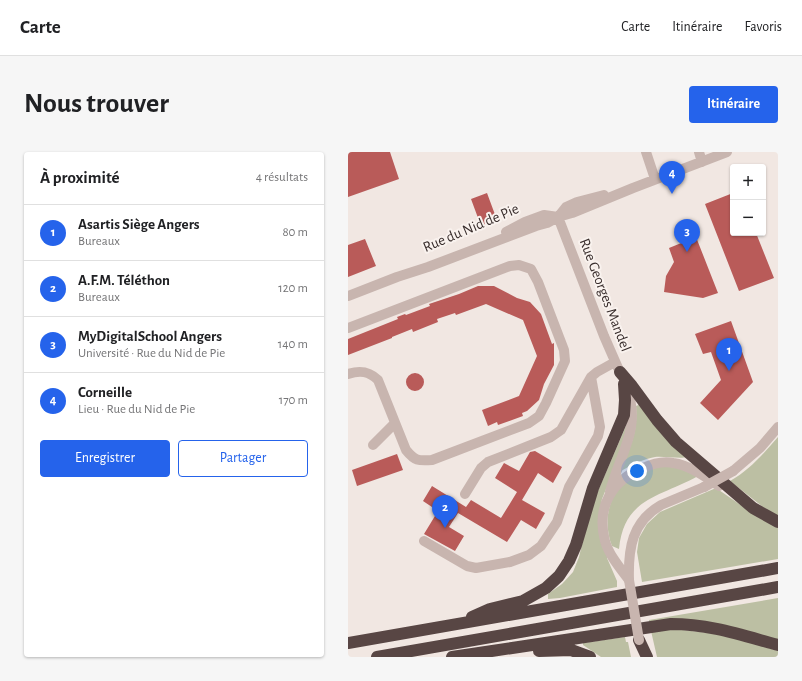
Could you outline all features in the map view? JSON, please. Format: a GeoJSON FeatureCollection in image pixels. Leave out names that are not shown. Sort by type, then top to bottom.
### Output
{"type":"FeatureCollection","features":[{"type":"Feature","properties":{"kind":"highway"},"geometry":{"type":"LineString","coordinates":[[618,367],[657,420],[676,442],[753,508],[778,522]]}},
{"type":"Feature","properties":{"kind":"highway"},"geometry":{"type":"LineString","coordinates":[[459,624],[490,608],[523,601],[546,588],[559,576],[569,561],[576,545],[593,488],[624,416],[626,400],[624,384]]}},
{"type":"Feature","properties":{"kind":"highway"},"geometry":{"type":"LineString","coordinates":[[348,643],[778,568]]}},
{"type":"Feature","properties":{"kind":"highway"},"geometry":{"type":"LineString","coordinates":[[377,657],[778,587]]}},
{"type":"Feature","properties":{"kind":"highway"},"geometry":{"type":"LineString","coordinates":[[452,657],[671,624],[716,628],[778,645]]}},
{"type":"Feature","properties":{"kind":"highway"},"geometry":{"type":"LineString","coordinates":[[639,640],[648,657]]}},
{"type":"Feature","properties":{"kind":"highway"},"geometry":{"type":"LineString","coordinates":[[489,652],[571,650],[590,657]]}},
{"type":"Feature","properties":{"kind":"street"},"geometry":{"type":"LineString","coordinates":[[646,152],[655,179]]}},
{"type":"Feature","properties":{"kind":"street","name":"Rue du Nid de Pie"},"geometry":{"type":"LineString","coordinates":[[348,296],[500,234],[533,218],[544,215],[558,217],[572,213],[655,179],[700,157],[727,152]]}},
{"type":"Feature","properties":{"kind":"street","name":"Rue Georges Mandel"},"geometry":{"type":"LineString","coordinates":[[558,217],[630,397],[632,424],[628,444],[613,478],[604,508],[603,521],[605,537],[610,552],[629,580]]}},
{"type":"Feature","properties":{"kind":"street"},"geometry":{"type":"LineString","coordinates":[[348,328],[510,266],[519,265],[530,269],[538,282],[564,350],[565,361],[539,416],[529,423],[438,458],[420,461],[412,458],[406,450],[378,380],[372,374],[362,371],[348,374]]}},
{"type":"Feature","properties":{"kind":"street"},"geometry":{"type":"LineString","coordinates":[[465,494],[481,468],[488,462],[552,436],[561,430],[591,378],[598,372],[618,367]]}},
{"type":"Feature","properties":{"kind":"street"},"geometry":{"type":"LineString","coordinates":[[424,540],[467,566],[476,568],[516,560],[530,555],[541,546],[556,522],[569,487],[598,436],[600,427],[591,378]]}},
{"type":"Feature","properties":{"kind":"street"},"geometry":{"type":"LineString","coordinates":[[372,445],[395,423]]}},
{"type":"Feature","properties":{"kind":"street"},"geometry":{"type":"LineString","coordinates":[[641,657],[629,580],[629,559],[632,543],[642,520],[661,505],[704,487],[733,471],[760,448],[778,427]]}},
{"type":"Feature","properties":{"kind":"street"},"geometry":{"type":"LineString","coordinates":[[610,492],[620,480],[633,471],[652,464],[673,462],[690,468],[753,508]]}},
{"type":"Feature","properties":{"kind":"green space"},"geometry":{"type":"Polygon","coordinates":[[[641,404],[687,457],[651,458],[638,462],[621,471],[635,432],[636,406],[641,404]]]}},
{"type":"Feature","properties":{"kind":"green space"},"geometry":{"type":"Polygon","coordinates":[[[629,419],[619,457],[602,499],[599,514],[608,555],[607,558],[617,581],[617,587],[548,599],[548,594],[562,584],[573,572],[579,557],[591,507],[629,419]]]}},
{"type":"Feature","properties":{"kind":"green space"},"geometry":{"type":"Polygon","coordinates":[[[778,437],[778,517],[730,481],[737,477],[762,455],[778,437]]]}},
{"type":"Feature","properties":{"kind":"green space"},"geometry":{"type":"Polygon","coordinates":[[[656,466],[673,466],[698,476],[646,501],[636,509],[628,519],[622,532],[619,549],[612,546],[609,537],[608,519],[609,510],[616,493],[632,478],[656,466]]]}},
{"type":"Feature","properties":{"kind":"green space"},"geometry":{"type":"Polygon","coordinates":[[[716,488],[761,519],[778,528],[778,559],[642,582],[637,552],[639,538],[647,524],[660,512],[716,488]]]}},
{"type":"Feature","properties":{"kind":"green space"},"geometry":{"type":"Polygon","coordinates":[[[778,598],[778,641],[649,624],[649,620],[778,598]]]}},
{"type":"Feature","properties":{"kind":"green space"},"geometry":{"type":"Polygon","coordinates":[[[674,629],[726,635],[778,651],[778,657],[657,657],[651,631],[674,629]]]}},
{"type":"Feature","properties":{"kind":"green space"},"geometry":{"type":"Polygon","coordinates":[[[625,637],[626,642],[628,642],[631,657],[601,657],[583,645],[583,643],[625,637]]]}},
{"type":"Feature","properties":{"kind":"building"},"geometry":{"type":"Polygon","coordinates":[[[348,152],[390,152],[399,179],[348,197],[348,152]]]}},
{"type":"Feature","properties":{"kind":"building"},"geometry":{"type":"Polygon","coordinates":[[[487,193],[497,220],[481,226],[471,199],[487,193]]]}},
{"type":"Feature","properties":{"kind":"building"},"geometry":{"type":"Polygon","coordinates":[[[730,194],[730,236],[757,236],[774,278],[739,291],[705,204],[730,194]]]}},
{"type":"Feature","properties":{"kind":"building"},"geometry":{"type":"Polygon","coordinates":[[[696,237],[718,293],[703,298],[664,292],[666,276],[674,262],[669,248],[696,237]]]}},
{"type":"Feature","properties":{"kind":"building"},"geometry":{"type":"Polygon","coordinates":[[[365,239],[376,266],[348,277],[348,245],[365,239]]]}},
{"type":"Feature","properties":{"kind":"building"},"geometry":{"type":"Polygon","coordinates":[[[478,286],[494,286],[517,298],[530,302],[541,314],[552,344],[554,343],[554,365],[544,384],[539,400],[527,411],[522,413],[523,416],[498,425],[497,422],[488,426],[482,410],[519,396],[537,356],[523,320],[486,304],[456,315],[455,313],[437,319],[438,322],[413,332],[412,329],[348,355],[348,339],[398,319],[397,317],[430,306],[429,304],[478,286]]]}},
{"type":"Feature","properties":{"kind":"building"},"geometry":{"type":"Polygon","coordinates":[[[731,321],[753,382],[718,420],[700,403],[721,380],[711,352],[703,354],[695,334],[731,321]]]}},
{"type":"Feature","properties":{"kind":"building"},"geometry":{"type":"Polygon","coordinates":[[[415,373],[421,376],[424,382],[421,388],[415,391],[409,388],[406,382],[409,376],[415,373]]]}},
{"type":"Feature","properties":{"kind":"building"},"geometry":{"type":"Polygon","coordinates":[[[535,451],[562,467],[553,483],[538,473],[522,500],[545,513],[536,529],[521,520],[507,542],[458,513],[449,527],[464,536],[455,551],[424,534],[438,511],[423,501],[432,486],[466,507],[471,500],[501,518],[517,492],[495,478],[504,463],[519,471],[530,452],[535,451]]]}},
{"type":"Feature","properties":{"kind":"building"},"geometry":{"type":"Polygon","coordinates":[[[397,454],[403,470],[357,486],[352,470],[397,454]]]}},
{"type":"Feature","properties":{"kind":"place","name":"Corneille"},"geometry":{"type":"Point","coordinates":[672,194]}},
{"type":"Feature","properties":{"kind":"place","name":"MyDigitalSchool Angers"},"geometry":{"type":"Point","coordinates":[687,252]}},
{"type":"Feature","properties":{"kind":"place","name":"Asartis Siège Angers"},"geometry":{"type":"Point","coordinates":[729,371]}},
{"type":"Feature","properties":{"kind":"place","name":"A.F.M. Téléthon"},"geometry":{"type":"Point","coordinates":[445,528]}}]}
